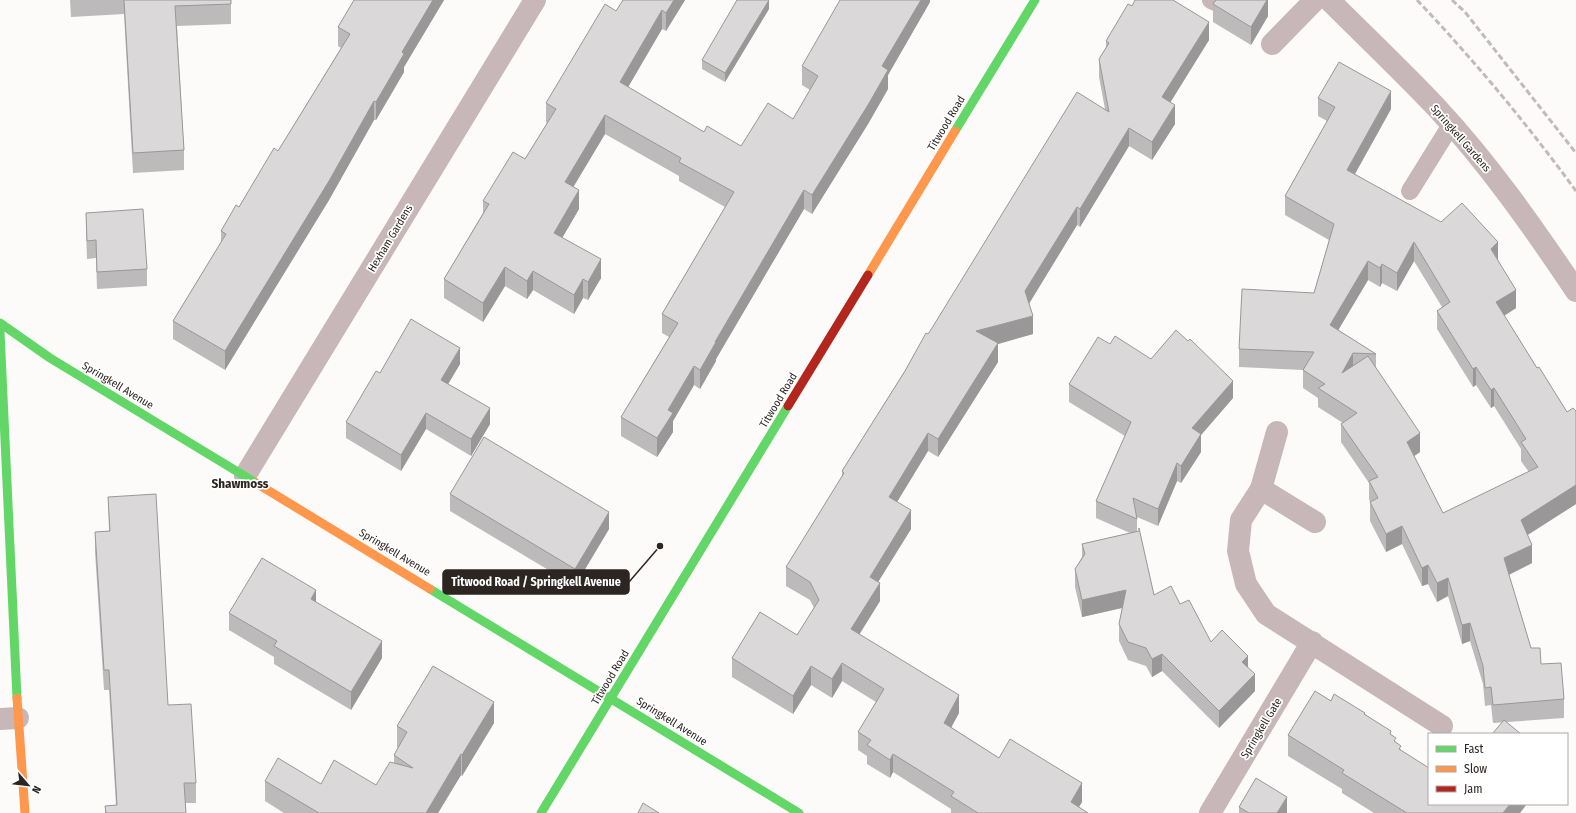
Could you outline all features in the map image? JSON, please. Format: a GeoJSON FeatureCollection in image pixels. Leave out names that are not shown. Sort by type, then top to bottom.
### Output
{"type":"FeatureCollection","features":[{"type":"Feature","properties":{"kind":"street","name":"Hexham Gardens"},"geometry":{"type":"LineString","coordinates":[[245,476],[535,0]]}},
{"type":"Feature","properties":{"kind":"street","name":"Titwood Road"},"geometry":{"type":"LineString","coordinates":[[541,813],[1035,0]]}},
{"type":"Feature","properties":{"kind":"street"},"geometry":{"type":"LineString","coordinates":[[1272,44],[1315,0]]}},
{"type":"Feature","properties":{"kind":"street","name":"Springkell Gardens"},"geometry":{"type":"LineString","coordinates":[[1329,0],[1437,108],[1483,162],[1530,223],[1576,291]]}},
{"type":"Feature","properties":{"kind":"street","name":"Springkell Avenue"},"geometry":{"type":"LineString","coordinates":[[0,323],[50,358],[799,813]]}},
{"type":"Feature","properties":{"kind":"street"},"geometry":{"type":"LineString","coordinates":[[0,332],[9,718],[25,813]]}},
{"type":"Feature","properties":{"kind":"street"},"geometry":{"type":"LineString","coordinates":[[1277,432],[1261,489],[1241,520],[1238,551],[1246,584],[1266,614],[1442,726]]}},
{"type":"Feature","properties":{"kind":"street"},"geometry":{"type":"LineString","coordinates":[[1261,489],[1315,522]]}},
{"type":"Feature","properties":{"kind":"street","name":"Springkell Gate"},"geometry":{"type":"LineString","coordinates":[[1210,813],[1312,642]]}},
{"type":"Feature","properties":{"kind":"lane"},"geometry":{"type":"LineString","coordinates":[[1410,191],[1451,125]]}},
{"type":"Feature","properties":{"kind":"building"},"geometry":{"type":"Polygon","coordinates":[[[124,0],[231,0],[231,4],[175,6],[184,150],[133,153],[124,0]]]}},
{"type":"Feature","properties":{"kind":"building"},"geometry":{"type":"Polygon","coordinates":[[[354,0],[433,0],[402,52],[404,54],[376,102],[374,101],[329,181],[225,351],[173,321],[226,234],[221,231],[236,205],[239,207],[274,148],[278,151],[350,34],[338,27],[354,0]]]}},
{"type":"Feature","properties":{"kind":"building"},"geometry":{"type":"Polygon","coordinates":[[[623,0],[674,0],[666,13],[662,10],[620,82],[704,132],[707,126],[741,146],[768,103],[793,119],[818,76],[802,66],[840,0],[921,0],[882,66],[888,70],[868,105],[812,195],[804,190],[700,370],[694,366],[668,410],[673,413],[657,438],[621,417],[678,323],[662,314],[734,192],[679,162],[681,158],[605,115],[565,182],[579,190],[554,233],[601,259],[588,282],[583,279],[574,295],[533,271],[527,281],[505,267],[483,303],[444,279],[489,204],[483,201],[513,152],[525,159],[556,109],[546,103],[605,4],[616,11],[623,0]]]}},
{"type":"Feature","properties":{"kind":"building"},"geometry":{"type":"Polygon","coordinates":[[[737,0],[769,0],[725,73],[702,60],[737,0]]]}},
{"type":"Feature","properties":{"kind":"building"},"geometry":{"type":"Polygon","coordinates":[[[1135,0],[1173,0],[1209,22],[1162,97],[1175,105],[1152,142],[1129,128],[1080,209],[1077,207],[1025,291],[1033,316],[976,331],[998,343],[938,439],[928,433],[889,497],[911,510],[870,577],[880,583],[851,629],[959,695],[944,723],[999,758],[1010,739],[1082,783],[1071,802],[1088,813],[978,813],[951,796],[954,792],[893,754],[890,760],[867,745],[871,740],[858,732],[884,689],[842,663],[832,679],[811,666],[793,696],[732,658],[760,612],[797,635],[819,600],[810,582],[786,567],[844,473],[842,471],[905,371],[926,333],[928,334],[932,328],[1077,92],[1109,112],[1099,59],[1109,43],[1106,41],[1128,4],[1132,6],[1135,0]]]}},
{"type":"Feature","properties":{"kind":"building"},"geometry":{"type":"Polygon","coordinates":[[[1216,0],[1267,0],[1251,27],[1213,4],[1216,0]]]}},
{"type":"Feature","properties":{"kind":"building"},"geometry":{"type":"Polygon","coordinates":[[[1339,62],[1391,91],[1347,170],[1441,222],[1462,203],[1498,242],[1491,249],[1516,290],[1496,302],[1537,368],[1539,367],[1567,412],[1573,408],[1576,411],[1576,485],[1521,520],[1532,545],[1504,558],[1531,648],[1540,648],[1541,664],[1561,663],[1564,699],[1493,705],[1491,687],[1485,688],[1483,666],[1470,623],[1462,625],[1448,578],[1437,583],[1428,565],[1422,568],[1402,526],[1386,534],[1370,502],[1378,498],[1369,481],[1378,477],[1341,424],[1357,413],[1318,388],[1325,384],[1303,370],[1314,352],[1239,349],[1242,289],[1314,293],[1334,224],[1285,196],[1335,107],[1318,98],[1339,62]],[[1414,242],[1397,273],[1382,264],[1380,268],[1368,261],[1330,325],[1376,354],[1353,353],[1342,373],[1368,356],[1420,433],[1407,442],[1443,513],[1538,467],[1521,442],[1526,439],[1494,388],[1491,390],[1476,367],[1473,369],[1437,311],[1450,302],[1414,242]]]}},
{"type":"Feature","properties":{"kind":"building"},"geometry":{"type":"Polygon","coordinates":[[[143,209],[147,269],[97,272],[96,240],[87,241],[86,213],[143,209]]]}},
{"type":"Feature","properties":{"kind":"building"},"geometry":{"type":"Polygon","coordinates":[[[411,319],[460,348],[441,380],[490,408],[471,439],[426,413],[401,455],[346,422],[376,371],[380,373],[411,319]]]}},
{"type":"Feature","properties":{"kind":"building"},"geometry":{"type":"Polygon","coordinates":[[[1176,330],[1188,341],[1190,339],[1233,381],[1192,428],[1201,434],[1181,466],[1177,463],[1158,509],[1133,498],[1137,519],[1096,501],[1131,422],[1069,384],[1098,337],[1110,344],[1115,336],[1151,359],[1176,330]]]}},
{"type":"Feature","properties":{"kind":"building"},"geometry":{"type":"Polygon","coordinates":[[[484,437],[609,512],[575,569],[450,494],[484,437]]]}},
{"type":"Feature","properties":{"kind":"building"},"geometry":{"type":"Polygon","coordinates":[[[156,494],[168,705],[191,704],[196,783],[184,783],[186,813],[106,813],[105,806],[117,805],[109,670],[104,670],[95,532],[110,531],[108,497],[156,494]]]}},
{"type":"Feature","properties":{"kind":"building"},"geometry":{"type":"Polygon","coordinates":[[[1139,528],[1154,595],[1171,586],[1180,604],[1189,600],[1211,642],[1222,630],[1248,656],[1242,662],[1255,674],[1219,711],[1162,654],[1152,659],[1146,648],[1128,642],[1119,624],[1126,590],[1082,600],[1075,569],[1085,554],[1082,544],[1139,531],[1139,528]]]}},
{"type":"Feature","properties":{"kind":"building"},"geometry":{"type":"Polygon","coordinates":[[[262,558],[316,590],[311,599],[382,641],[351,692],[274,646],[277,641],[229,613],[262,558]]]}},
{"type":"Feature","properties":{"kind":"building"},"geometry":{"type":"Polygon","coordinates":[[[433,666],[494,702],[426,813],[319,813],[265,781],[278,758],[321,784],[334,760],[376,785],[390,762],[413,768],[394,755],[407,732],[397,726],[433,666]]]}},
{"type":"Feature","properties":{"kind":"building"},"geometry":{"type":"Polygon","coordinates":[[[1315,691],[1331,701],[1334,694],[1391,731],[1390,734],[1396,738],[1394,741],[1401,746],[1399,749],[1428,767],[1428,805],[1509,805],[1503,813],[1407,813],[1342,773],[1344,770],[1288,735],[1315,691]]]}},
{"type":"Feature","properties":{"kind":"building"},"geometry":{"type":"Polygon","coordinates":[[[1504,720],[1520,733],[1493,733],[1504,720]]]}},
{"type":"Feature","properties":{"kind":"building"},"geometry":{"type":"Polygon","coordinates":[[[1256,778],[1287,797],[1277,813],[1249,813],[1239,807],[1256,778]]]}},
{"type":"Feature","properties":{"kind":"building"},"geometry":{"type":"Polygon","coordinates":[[[643,803],[659,813],[638,813],[643,803]]]}},
{"type":"Feature","properties":{"kind":"railway"},"geometry":{"type":"LineString","coordinates":[[1417,0],[1500,93],[1576,191]]}},
{"type":"Feature","properties":{"kind":"railway"},"geometry":{"type":"LineString","coordinates":[[1452,0],[1465,12],[1576,153]]}},
{"type":"Feature","properties":{"kind":"traffic: fast"},"geometry":{"type":"LineString","coordinates":[[955,131],[1035,0]]}},
{"type":"Feature","properties":{"kind":"traffic: fast"},"geometry":{"type":"LineString","coordinates":[[0,323],[50,358],[256,483]]}},
{"type":"Feature","properties":{"kind":"traffic: fast"},"geometry":{"type":"LineString","coordinates":[[0,332],[17,698]]}},
{"type":"Feature","properties":{"kind":"traffic: fast"},"geometry":{"type":"LineString","coordinates":[[541,813],[788,406]]}},
{"type":"Feature","properties":{"kind":"traffic: fast"},"geometry":{"type":"LineString","coordinates":[[430,589],[799,813]]}},
{"type":"Feature","properties":{"kind":"traffic: slow"},"geometry":{"type":"LineString","coordinates":[[868,275],[955,131]]}},
{"type":"Feature","properties":{"kind":"traffic: slow"},"geometry":{"type":"LineString","coordinates":[[256,483],[430,589]]}},
{"type":"Feature","properties":{"kind":"traffic: slow"},"geometry":{"type":"LineString","coordinates":[[17,698],[25,813]]}},
{"type":"Feature","properties":{"kind":"traffic: jam"},"geometry":{"type":"LineString","coordinates":[[788,406],[868,275]]}},
{"type":"Feature","properties":{"kind":"place","name":"Titwood Road / Springkell Avenue"},"geometry":{"type":"Point","coordinates":[660,546]}},
{"type":"Feature","properties":{"kind":"district","name":"Shawmoss"},"geometry":{"type":"Point","coordinates":[240,483]}}]}
